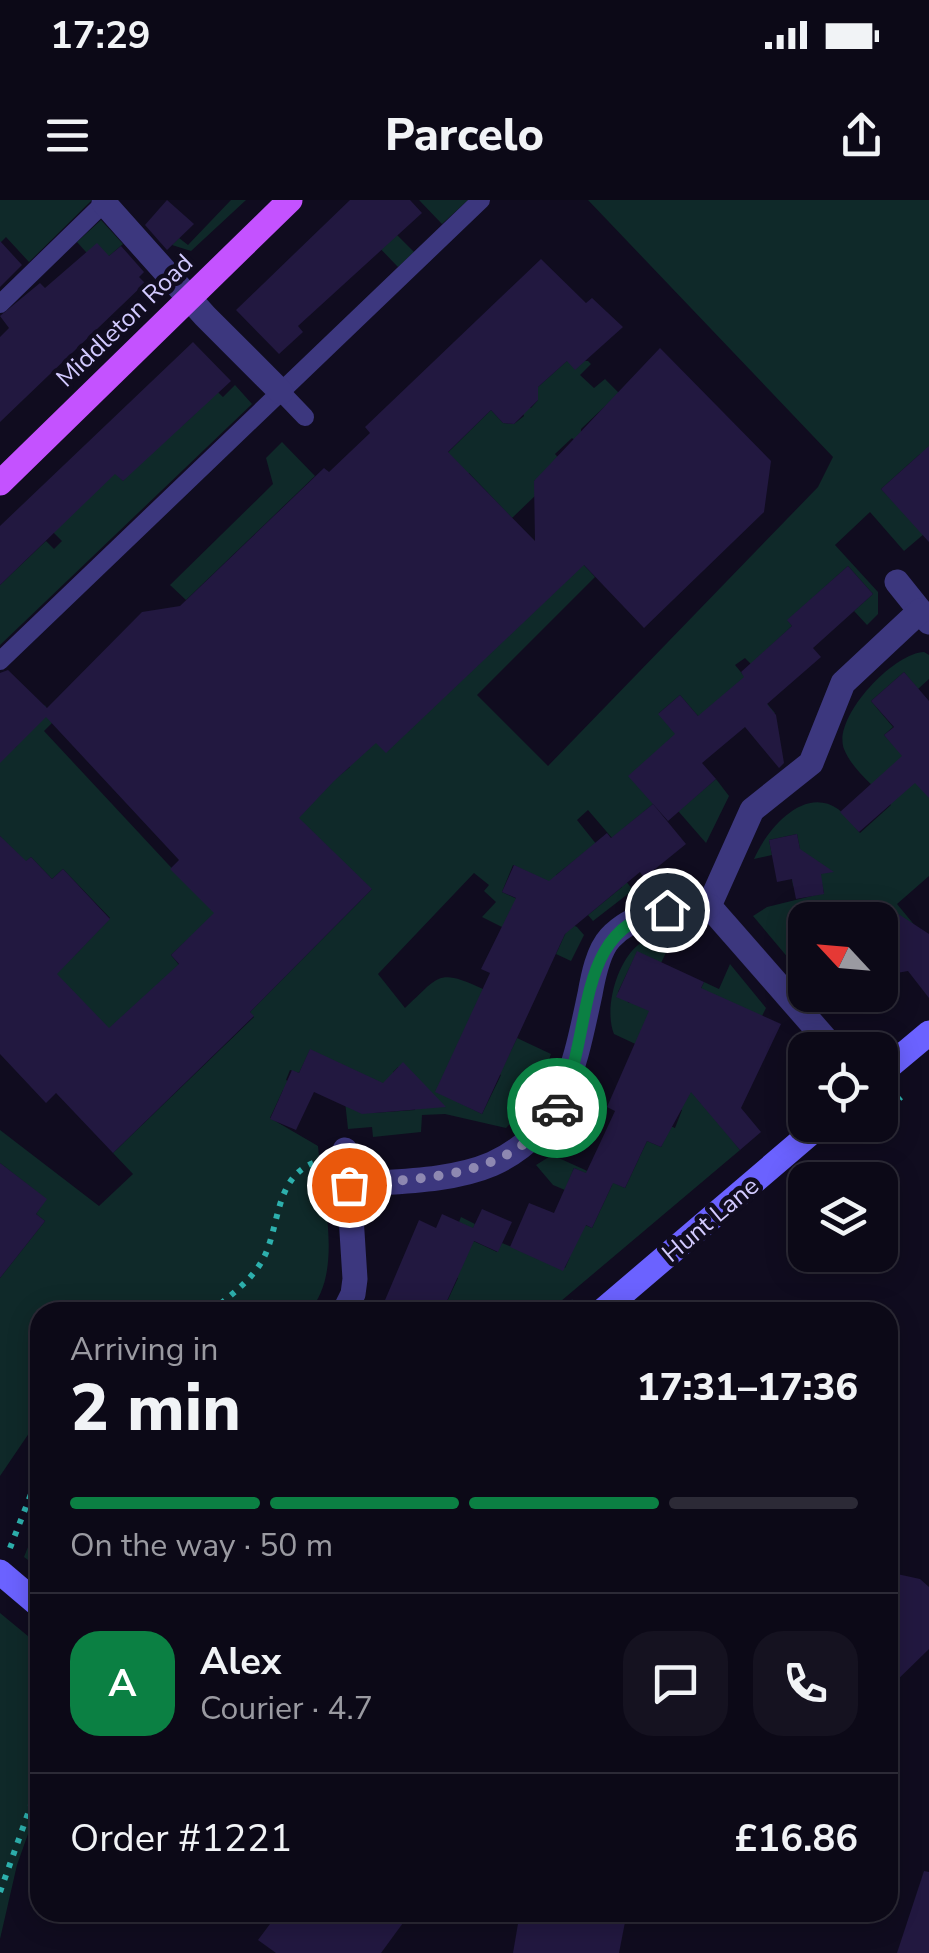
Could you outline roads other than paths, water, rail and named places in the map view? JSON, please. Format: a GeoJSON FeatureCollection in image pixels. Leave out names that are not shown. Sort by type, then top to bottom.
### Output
{"type":"FeatureCollection","features":[{"type":"Feature","properties":{"kind":"main road","name":"Middleton Road"},"geometry":{"type":"LineString","coordinates":[[0,483],[290,200]]}},
{"type":"Feature","properties":{"kind":"street"},"geometry":{"type":"LineString","coordinates":[[104,202],[281,392]]}},
{"type":"Feature","properties":{"kind":"street"},"geometry":{"type":"LineString","coordinates":[[709,906],[752,810],[810,763],[843,683],[856,666],[925,616],[897,582]]}},
{"type":"Feature","properties":{"kind":"street"},"geometry":{"type":"LineString","coordinates":[[709,906],[818,1032]]}},
{"type":"Feature","properties":{"kind":"street"},"geometry":{"type":"LineString","coordinates":[[349,1185],[458,1174],[490,1165],[524,1144],[554,1114],[569,1086],[592,980],[607,941],[651,912],[709,906]]}},
{"type":"Feature","properties":{"kind":"street"},"geometry":{"type":"LineString","coordinates":[[898,1059],[929,1033]]}},
{"type":"Feature","properties":{"kind":"street","name":"Hunt Lane"},"geometry":{"type":"LineString","coordinates":[[612,1302],[800,1142]]}},
{"type":"Feature","properties":{"kind":"street"},"geometry":{"type":"LineString","coordinates":[[345,1154],[354,1278],[350,1302]]}},
{"type":"Feature","properties":{"kind":"street"},"geometry":{"type":"LineString","coordinates":[[3,1566],[30,1595]]}},
{"type":"Feature","properties":{"kind":"lane"},"geometry":{"type":"LineString","coordinates":[[0,661],[481,200]]}},
{"type":"Feature","properties":{"kind":"lane"},"geometry":{"type":"LineString","coordinates":[[0,304],[104,202]]}},
{"type":"Feature","properties":{"kind":"lane"},"geometry":{"type":"LineString","coordinates":[[281,392],[306,417]]}}]}
